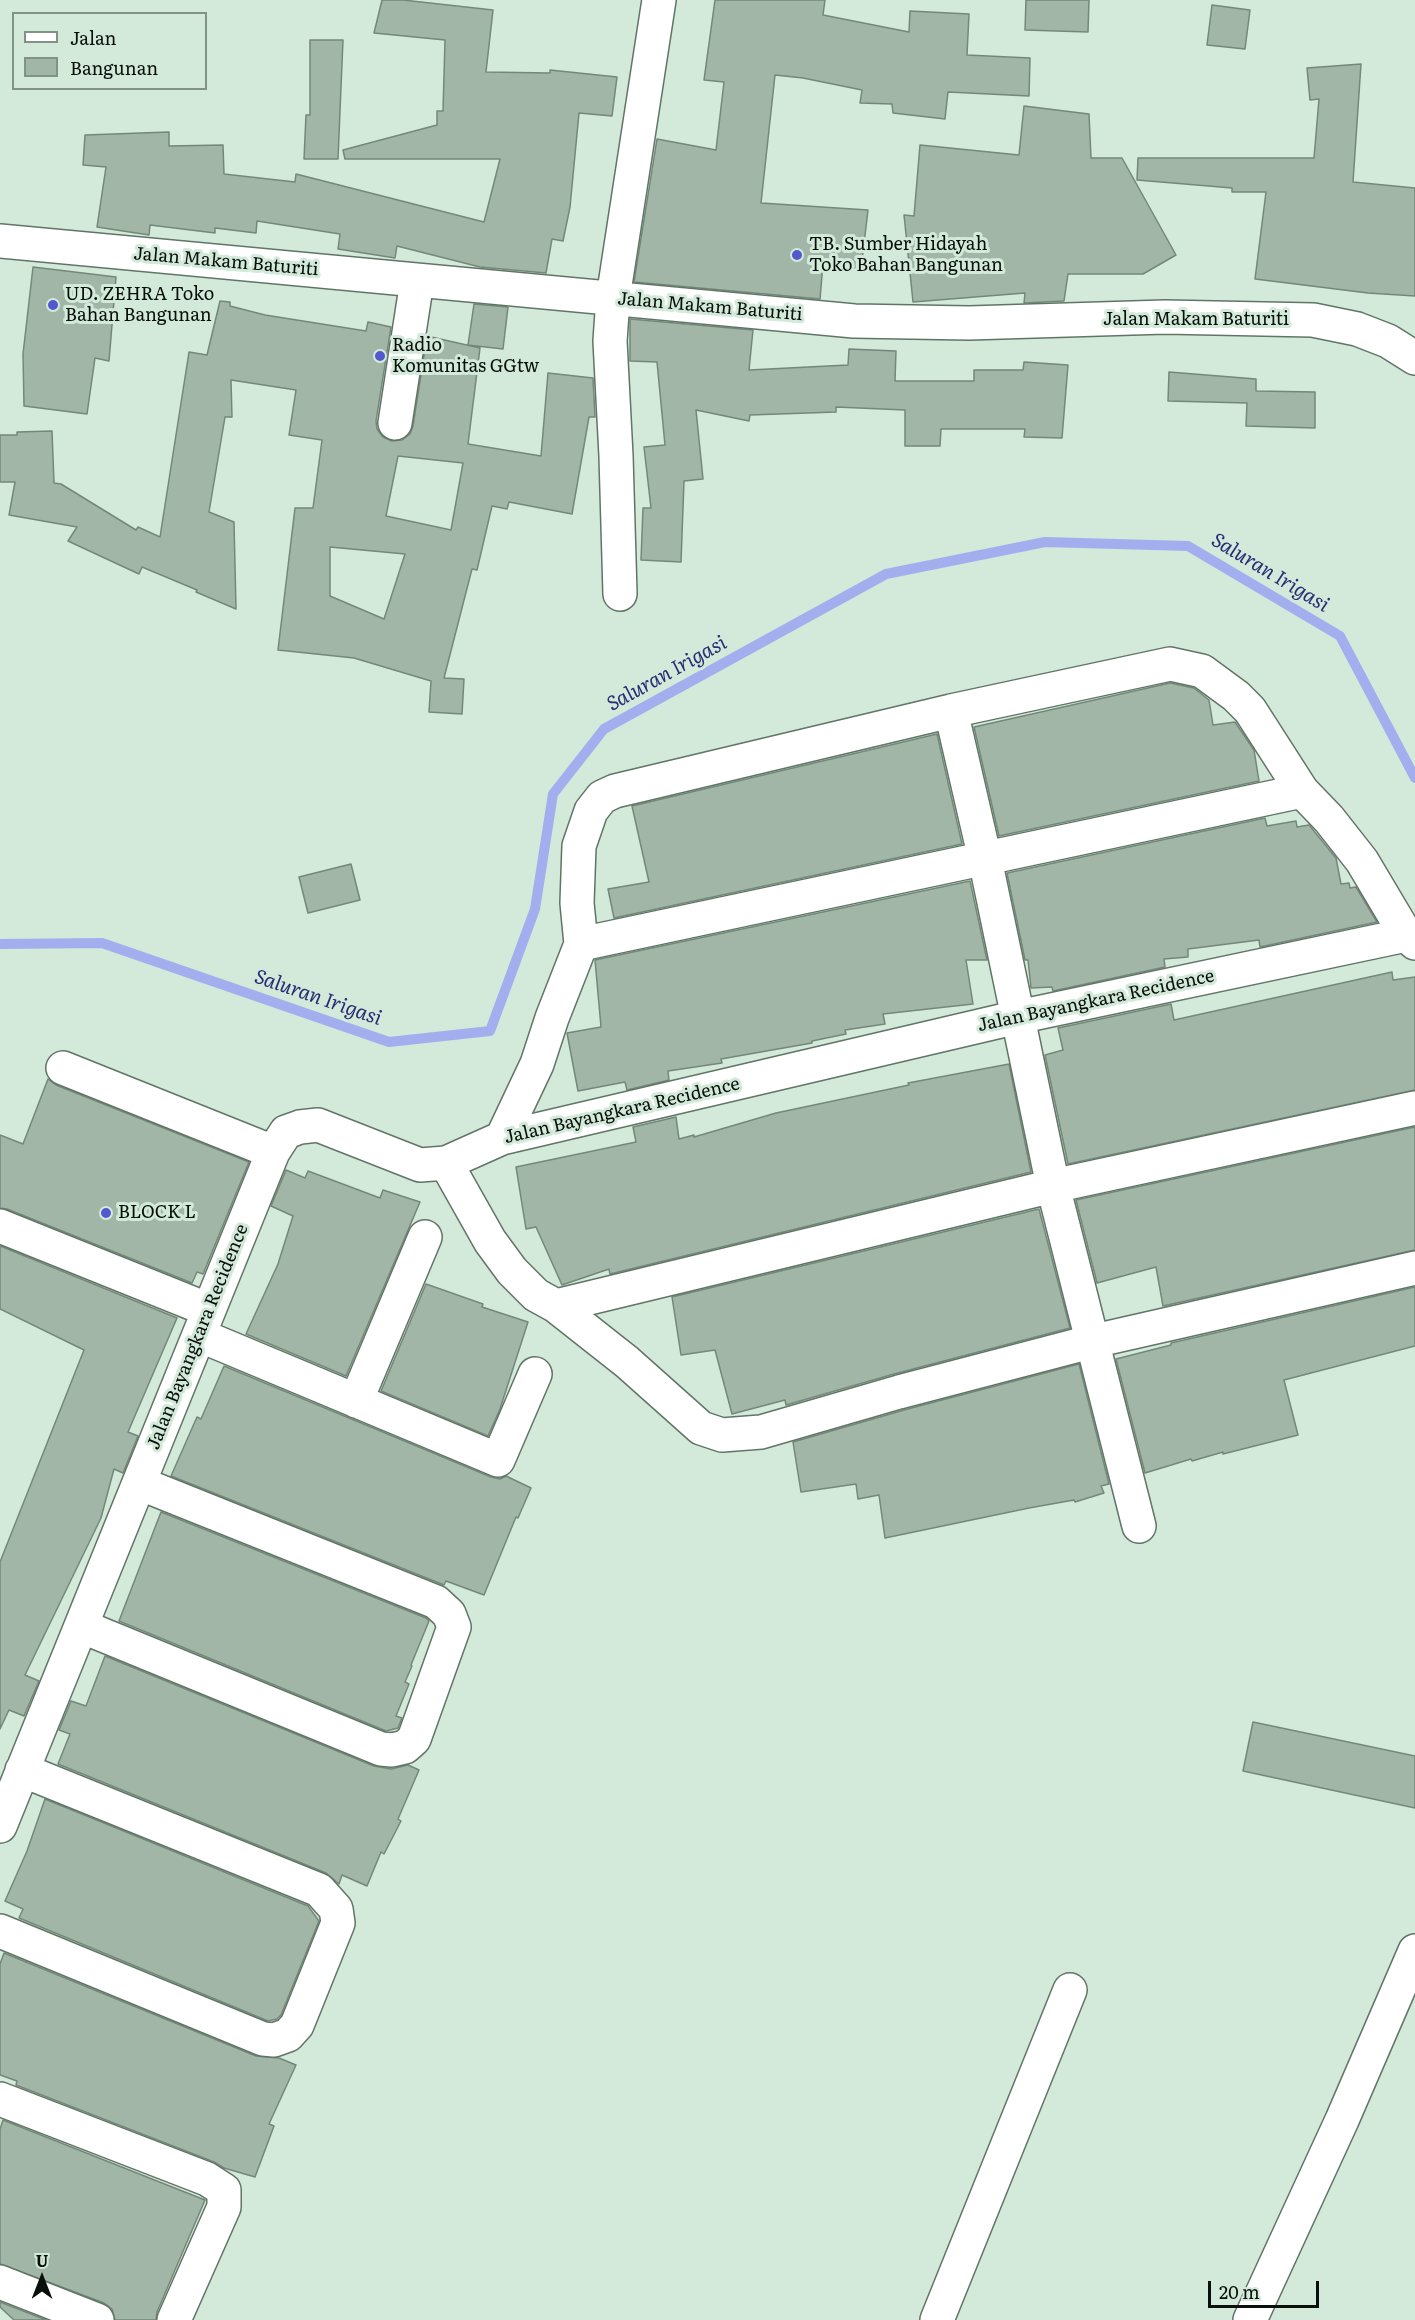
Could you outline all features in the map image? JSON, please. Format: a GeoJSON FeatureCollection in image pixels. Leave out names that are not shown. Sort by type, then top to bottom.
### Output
{"type":"FeatureCollection","features":[{"type":"Feature","properties":{"kind":"street"},"geometry":{"type":"LineString","coordinates":[[620,594],[610,341],[613,298],[659,0]]}},
{"type":"Feature","properties":{"kind":"street","name":"Jalan Makam Baturiti"},"geometry":{"type":"LineString","coordinates":[[0,241],[854,321],[969,323],[1165,317],[1313,320],[1357,328],[1388,341],[1415,358]]}},
{"type":"Feature","properties":{"kind":"street"},"geometry":{"type":"LineString","coordinates":[[395,423],[417,280]]}},
{"type":"Feature","properties":{"kind":"street"},"geometry":{"type":"LineString","coordinates":[[502,1138],[537,1064],[581,944],[577,903],[579,846],[591,811],[602,797],[615,791],[951,711],[1170,664],[1202,671],[1236,696],[1250,710],[1302,791],[1329,819],[1362,861],[1410,939]]}},
{"type":"Feature","properties":{"kind":"street"},"geometry":{"type":"LineString","coordinates":[[951,711],[985,859],[1053,1186],[1140,1526]]}},
{"type":"Feature","properties":{"kind":"street"},"geometry":{"type":"LineString","coordinates":[[581,944],[1302,791]]}},
{"type":"Feature","properties":{"kind":"street","name":"Jalan Bayangkara Recidence"},"geometry":{"type":"LineString","coordinates":[[0,1826],[273,1152],[286,1132],[300,1126],[318,1125],[420,1165],[446,1163],[502,1138],[1018,1017],[1410,939]]}},
{"type":"Feature","properties":{"kind":"street"},"geometry":{"type":"LineString","coordinates":[[63,1068],[273,1152]]}},
{"type":"Feature","properties":{"kind":"street"},"geometry":{"type":"LineString","coordinates":[[556,1306],[1053,1186],[1415,1108]]}},
{"type":"Feature","properties":{"kind":"street"},"geometry":{"type":"LineString","coordinates":[[446,1163],[490,1241],[512,1271],[536,1294],[556,1306],[627,1362],[701,1428],[722,1435],[761,1432],[899,1392],[1094,1341],[1415,1268]]}},
{"type":"Feature","properties":{"kind":"street"},"geometry":{"type":"LineString","coordinates":[[0,1226],[204,1323],[356,1401],[509,1464],[535,1374]]}},
{"type":"Feature","properties":{"kind":"street"},"geometry":{"type":"LineString","coordinates":[[356,1401],[425,1237]]}},
{"type":"Feature","properties":{"kind":"street"},"geometry":{"type":"LineString","coordinates":[[81,1626],[381,1749],[392,1750],[405,1747],[414,1739],[454,1627],[449,1614],[436,1602],[139,1483]]}},
{"type":"Feature","properties":{"kind":"street"},"geometry":{"type":"LineString","coordinates":[[0,1931],[263,2039],[274,2040],[288,2035],[297,2025],[338,1923],[336,1909],[319,1890],[22,1770]]}},
{"type":"Feature","properties":{"kind":"street"},"geometry":{"type":"LineString","coordinates":[[1250,2320],[1342,2120],[1415,1951]]}},
{"type":"Feature","properties":{"kind":"street"},"geometry":{"type":"LineString","coordinates":[[937,2320],[1070,1990]]}},
{"type":"Feature","properties":{"kind":"street"},"geometry":{"type":"LineString","coordinates":[[0,2099],[207,2179],[225,2190],[225,2207],[174,2320]]}},
{"type":"Feature","properties":{"kind":"street"},"geometry":{"type":"LineString","coordinates":[[0,2282],[96,2320]]}},
{"type":"Feature","properties":{"kind":"building"},"geometry":{"type":"Polygon","coordinates":[[[382,0],[403,0],[493,10],[486,72],[550,73],[550,70],[617,77],[612,116],[579,113],[570,207],[563,241],[552,239],[546,273],[480,267],[397,246],[395,258],[338,249],[340,234],[257,221],[256,233],[215,228],[215,233],[150,225],[149,235],[97,227],[106,167],[83,165],[85,135],[169,132],[169,146],[223,145],[224,174],[295,182],[296,174],[484,222],[500,159],[345,159],[343,150],[437,125],[437,111],[443,111],[445,40],[374,33],[382,0]]]}},
{"type":"Feature","properties":{"kind":"building"},"geometry":{"type":"Polygon","coordinates":[[[715,0],[825,0],[823,15],[909,32],[910,11],[969,14],[967,55],[1030,58],[1029,96],[948,92],[945,119],[893,113],[892,104],[860,103],[862,90],[803,78],[775,75],[761,203],[868,210],[861,269],[823,264],[820,299],[634,282],[657,139],[716,150],[724,82],[704,80],[715,0]]]}},
{"type":"Feature","properties":{"kind":"building"},"geometry":{"type":"Polygon","coordinates":[[[1026,0],[1089,0],[1088,32],[1025,30],[1026,0]]]}},
{"type":"Feature","properties":{"kind":"building"},"geometry":{"type":"Polygon","coordinates":[[[1212,5],[1250,10],[1245,49],[1207,45],[1212,5]]]}},
{"type":"Feature","properties":{"kind":"building"},"geometry":{"type":"Polygon","coordinates":[[[310,40],[343,40],[338,159],[304,159],[306,115],[310,115],[310,40]]]}},
{"type":"Feature","properties":{"kind":"building"},"geometry":{"type":"Polygon","coordinates":[[[1361,64],[1353,182],[1415,188],[1415,296],[1368,293],[1255,279],[1266,192],[1232,192],[1232,188],[1137,180],[1138,158],[1314,158],[1319,99],[1310,100],[1307,68],[1361,64]]]}},
{"type":"Feature","properties":{"kind":"building"},"geometry":{"type":"Polygon","coordinates":[[[1024,106],[1089,114],[1091,158],[1122,158],[1176,255],[1143,274],[1068,274],[1064,301],[1024,303],[1025,293],[913,302],[904,215],[914,216],[920,145],[1019,155],[1024,106]]]}},
{"type":"Feature","properties":{"kind":"building"},"geometry":{"type":"Polygon","coordinates":[[[33,267],[116,277],[109,361],[95,358],[87,414],[24,406],[23,354],[33,267]]]}},
{"type":"Feature","properties":{"kind":"building"},"geometry":{"type":"Polygon","coordinates":[[[220,301],[230,302],[230,306],[265,315],[366,331],[368,322],[391,327],[376,421],[377,429],[383,437],[392,441],[402,440],[410,434],[413,426],[427,336],[480,348],[468,444],[541,456],[548,373],[593,378],[595,417],[589,417],[572,514],[509,502],[507,509],[492,506],[477,570],[472,569],[444,678],[464,679],[462,714],[429,712],[431,681],[354,658],[278,650],[295,508],[313,508],[322,440],[289,435],[296,390],[231,380],[232,417],[225,417],[209,512],[234,522],[236,609],[142,567],[139,574],[68,541],[77,527],[9,515],[15,482],[0,482],[0,435],[52,431],[54,483],[61,484],[136,530],[138,527],[160,537],[189,352],[207,355],[220,301]],[[398,456],[386,516],[451,530],[463,463],[398,456]],[[330,547],[330,596],[384,619],[405,554],[330,547]]]}},
{"type":"Feature","properties":{"kind":"building"},"geometry":{"type":"Polygon","coordinates":[[[474,304],[508,307],[503,349],[468,345],[474,304]]]}},
{"type":"Feature","properties":{"kind":"building"},"geometry":{"type":"Polygon","coordinates":[[[630,319],[753,330],[749,370],[848,365],[849,349],[896,351],[895,381],[974,381],[974,370],[1023,370],[1024,362],[1068,365],[1062,438],[1024,437],[1025,429],[941,429],[940,446],[905,446],[905,410],[836,407],[836,412],[750,415],[749,421],[696,410],[703,479],[684,481],[681,562],[641,560],[643,508],[651,508],[644,447],[665,445],[657,362],[630,361],[630,319]]]}},
{"type":"Feature","properties":{"kind":"building"},"geometry":{"type":"Polygon","coordinates":[[[1169,372],[1256,379],[1256,391],[1315,392],[1315,428],[1246,426],[1247,403],[1168,401],[1169,372]]]}},
{"type":"Feature","properties":{"kind":"building"},"geometry":{"type":"Polygon","coordinates":[[[1170,683],[1194,688],[1209,700],[1213,725],[1235,722],[1254,750],[1259,781],[999,836],[974,727],[1170,683]]]}},
{"type":"Feature","properties":{"kind":"building"},"geometry":{"type":"Polygon","coordinates":[[[937,734],[962,844],[614,918],[608,889],[649,882],[632,806],[937,734]]]}},
{"type":"Feature","properties":{"kind":"building"},"geometry":{"type":"Polygon","coordinates":[[[1265,818],[1267,826],[1296,821],[1297,827],[1309,825],[1336,858],[1341,884],[1349,883],[1350,888],[1356,887],[1377,922],[1260,947],[1259,940],[1188,949],[1188,957],[1164,959],[1165,967],[1053,991],[1052,987],[1031,988],[1028,960],[1025,960],[1007,873],[1265,818]]]}},
{"type":"Feature","properties":{"kind":"building"},"geometry":{"type":"Polygon","coordinates":[[[351,864],[360,900],[308,913],[299,877],[351,864]]]}},
{"type":"Feature","properties":{"kind":"building"},"geometry":{"type":"Polygon","coordinates":[[[970,881],[987,960],[966,960],[973,1004],[883,1014],[885,1024],[845,1030],[846,1034],[812,1041],[812,1043],[721,1059],[722,1063],[668,1071],[669,1080],[627,1090],[625,1082],[578,1091],[567,1033],[601,1027],[595,960],[970,881]]]}},
{"type":"Feature","properties":{"kind":"building"},"geometry":{"type":"Polygon","coordinates":[[[1392,972],[1393,980],[1415,977],[1415,1090],[1068,1164],[1045,1055],[1063,1050],[1058,1028],[1171,1004],[1174,1020],[1392,972]]]}},
{"type":"Feature","properties":{"kind":"building"},"geometry":{"type":"Polygon","coordinates":[[[1009,1064],[1031,1172],[610,1274],[609,1269],[562,1285],[536,1227],[526,1229],[516,1167],[636,1142],[633,1127],[676,1117],[679,1139],[694,1135],[694,1137],[776,1113],[909,1085],[908,1083],[1009,1064]]]}},
{"type":"Feature","properties":{"kind":"building"},"geometry":{"type":"Polygon","coordinates":[[[48,1079],[56,1085],[249,1162],[203,1274],[197,1272],[192,1283],[0,1208],[0,1135],[23,1144],[48,1079]]]}},
{"type":"Feature","properties":{"kind":"building"},"geometry":{"type":"Polygon","coordinates":[[[1415,1127],[1415,1250],[1163,1306],[1156,1267],[1097,1283],[1076,1200],[1415,1127]]]}},
{"type":"Feature","properties":{"kind":"building"},"geometry":{"type":"Polygon","coordinates":[[[286,1170],[305,1178],[308,1171],[380,1198],[383,1190],[420,1202],[346,1376],[246,1334],[278,1264],[293,1216],[271,1206],[286,1170]]]}},
{"type":"Feature","properties":{"kind":"building"},"geometry":{"type":"Polygon","coordinates":[[[1039,1209],[1070,1328],[786,1405],[785,1400],[732,1414],[715,1350],[681,1355],[672,1297],[1039,1209]]]}},
{"type":"Feature","properties":{"kind":"building"},"geometry":{"type":"Polygon","coordinates":[[[0,1246],[177,1318],[128,1432],[138,1436],[123,1473],[114,1469],[101,1518],[25,1675],[39,1681],[24,1716],[9,1710],[0,1729],[0,1562],[84,1350],[0,1309],[0,1246]]]}},
{"type":"Feature","properties":{"kind":"building"},"geometry":{"type":"Polygon","coordinates":[[[426,1284],[483,1304],[482,1307],[528,1322],[500,1409],[488,1436],[381,1391],[426,1284]]]}},
{"type":"Feature","properties":{"kind":"building"},"geometry":{"type":"Polygon","coordinates":[[[1415,1287],[1415,1346],[1284,1380],[1298,1435],[1192,1461],[1191,1459],[1145,1473],[1116,1359],[1171,1345],[1171,1343],[1415,1287]]]}},
{"type":"Feature","properties":{"kind":"building"},"geometry":{"type":"Polygon","coordinates":[[[1079,1364],[1109,1484],[1101,1486],[1104,1493],[1075,1502],[1074,1500],[1029,1508],[885,1538],[879,1495],[858,1499],[856,1484],[801,1492],[793,1442],[1079,1364]]]}},
{"type":"Feature","properties":{"kind":"building"},"geometry":{"type":"Polygon","coordinates":[[[224,1366],[491,1477],[500,1479],[506,1476],[531,1488],[518,1518],[516,1517],[484,1595],[446,1581],[444,1585],[171,1476],[197,1417],[201,1419],[224,1366]]]}},
{"type":"Feature","properties":{"kind":"building"},"geometry":{"type":"Polygon","coordinates":[[[161,1512],[426,1618],[429,1621],[405,1682],[409,1684],[396,1716],[402,1718],[398,1728],[386,1731],[119,1621],[161,1512]]]}},
{"type":"Feature","properties":{"kind":"building"},"geometry":{"type":"Polygon","coordinates":[[[105,1656],[374,1766],[391,1769],[408,1765],[419,1770],[398,1819],[401,1821],[384,1854],[381,1852],[367,1886],[342,1875],[339,1884],[326,1873],[58,1764],[70,1734],[59,1730],[71,1701],[86,1706],[105,1656]]]}},
{"type":"Feature","properties":{"kind":"building"},"geometry":{"type":"Polygon","coordinates":[[[1253,1722],[1415,1756],[1415,1808],[1243,1771],[1253,1722]]]}},
{"type":"Feature","properties":{"kind":"building"},"geometry":{"type":"Polygon","coordinates":[[[45,1799],[308,1906],[319,1921],[281,2015],[277,2019],[268,2021],[19,1918],[23,1909],[5,1901],[27,1851],[45,1799]]]}},
{"type":"Feature","properties":{"kind":"building"},"geometry":{"type":"Polygon","coordinates":[[[4,1953],[256,2056],[279,2058],[296,2065],[269,2124],[274,2126],[255,2177],[224,2168],[214,2162],[16,2085],[17,2081],[0,2075],[0,1964],[4,1953]]]}},
{"type":"Feature","properties":{"kind":"building"},"geometry":{"type":"Polygon","coordinates":[[[3,2120],[205,2200],[157,2312],[156,2320],[115,2320],[112,2309],[104,2303],[0,2264],[0,2129],[3,2120]]]}},
{"type":"Feature","properties":{"kind":"building"},"geometry":{"type":"Polygon","coordinates":[[[0,2302],[46,2320],[14,2320],[0,2307],[0,2302]]]}},
{"type":"Feature","properties":{"kind":"waterway","name":"Saluran Irigasi"},"geometry":{"type":"LineString","coordinates":[[0,944],[102,943],[389,1042],[490,1031],[535,909],[553,794],[604,729],[886,574],[1045,542],[1188,546],[1340,636],[1415,778]]}},
{"type":"Feature","properties":{"kind":"place","name":"TB. Sumber Hidayah Toko Bahan Bangunan"},"geometry":{"type":"Point","coordinates":[797,255]}},
{"type":"Feature","properties":{"kind":"place","name":"UD. ZEHRA Toko Bahan Bangunan"},"geometry":{"type":"Point","coordinates":[53,305]}},
{"type":"Feature","properties":{"kind":"place","name":"Radio Komunitas GGtw"},"geometry":{"type":"Point","coordinates":[380,356]}},
{"type":"Feature","properties":{"kind":"place","name":"BLOCK L"},"geometry":{"type":"Point","coordinates":[106,1213]}}]}
